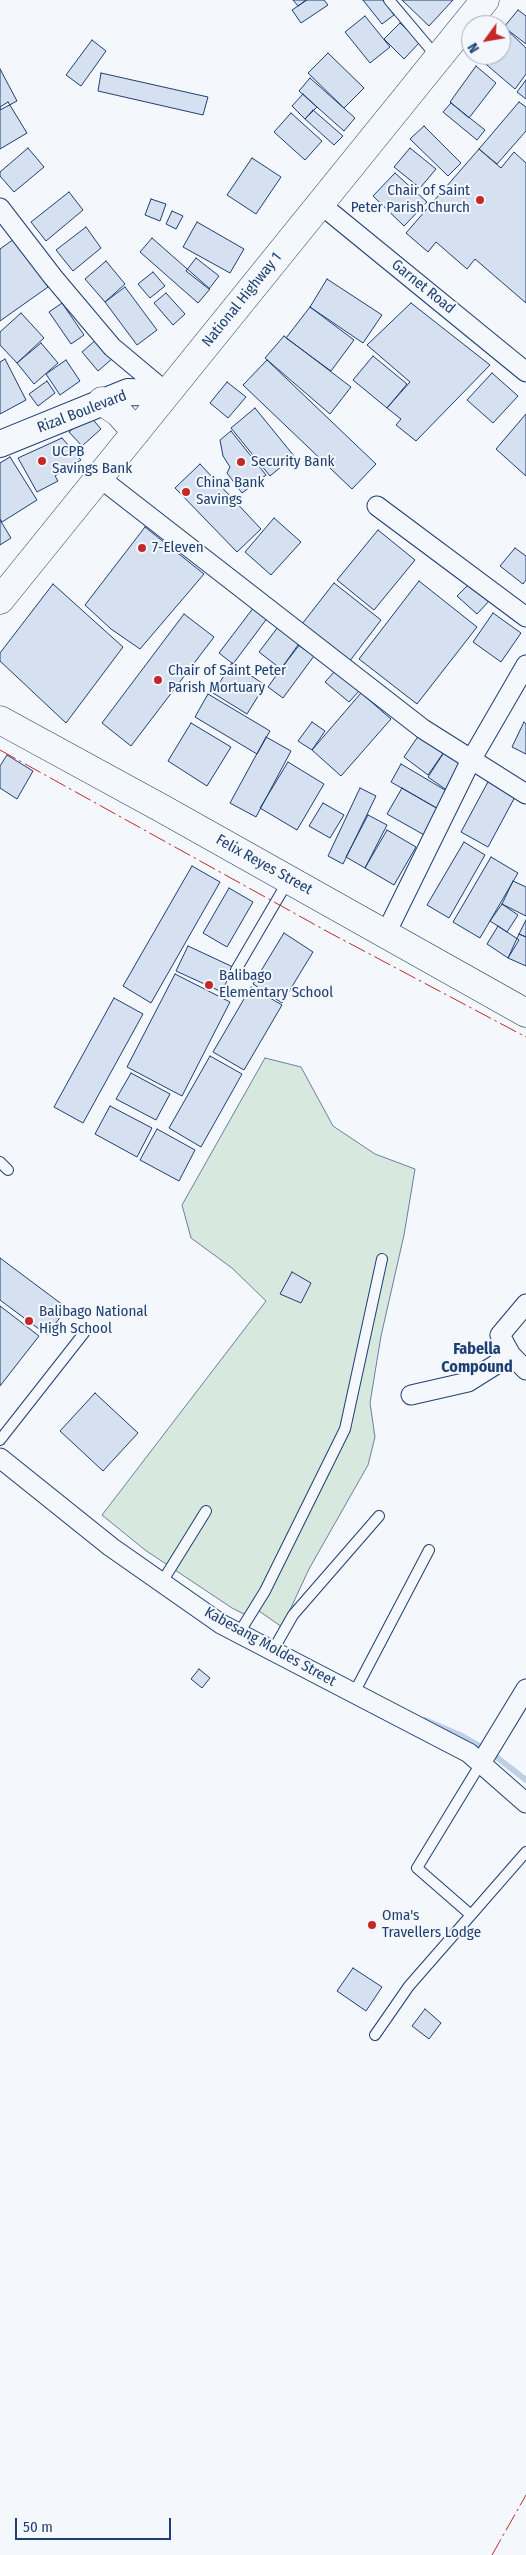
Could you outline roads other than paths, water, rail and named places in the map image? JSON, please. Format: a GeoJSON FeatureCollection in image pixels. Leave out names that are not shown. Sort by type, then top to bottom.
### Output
{"type":"FeatureCollection","features":[{"type":"Feature","properties":{"kind":"main road","name":"National Highway 1"},"geometry":{"type":"LineString","coordinates":[[0,600],[485,0]]}},
{"type":"Feature","properties":{"kind":"main road","name":"Rizal Boulevard"},"geometry":{"type":"LineString","coordinates":[[0,444],[128,392],[167,393]]}},
{"type":"Feature","properties":{"kind":"main road"},"geometry":{"type":"LineString","coordinates":[[102,401],[119,413],[136,432]]}},
{"type":"Feature","properties":{"kind":"main road","name":"Felix Reyes Street"},"geometry":{"type":"LineString","coordinates":[[0,720],[386,933],[526,1013]]}},
{"type":"Feature","properties":{"kind":"street","name":"Garnet Road"},"geometry":{"type":"LineString","coordinates":[[319,203],[526,372]]}},
{"type":"Feature","properties":{"kind":"street"},"geometry":{"type":"LineString","coordinates":[[0,208],[53,277],[112,347],[167,393]]}},
{"type":"Feature","properties":{"kind":"street"},"geometry":{"type":"LineString","coordinates":[[100,478],[423,729],[526,794]]}},
{"type":"Feature","properties":{"kind":"street"},"geometry":{"type":"LineString","coordinates":[[377,506],[526,617]]}},
{"type":"Feature","properties":{"kind":"street"},"geometry":{"type":"LineString","coordinates":[[386,933],[471,760],[526,665]]}},
{"type":"Feature","properties":{"kind":"street"},"geometry":{"type":"LineString","coordinates":[[526,1304],[500,1335],[511,1355],[526,1370]]}},
{"type":"Feature","properties":{"kind":"street"},"geometry":{"type":"LineString","coordinates":[[411,1395],[468,1382],[511,1355]]}},
{"type":"Feature","properties":{"kind":"street","name":"Kabesang Moldes Street"},"geometry":{"type":"LineString","coordinates":[[0,1458],[111,1547],[221,1624],[469,1753],[485,1755],[526,1803]]}},
{"type":"Feature","properties":{"kind":"street"},"geometry":{"type":"LineString","coordinates":[[485,1755],[526,1689]]}},
{"type":"Feature","properties":{"kind":"lane"},"geometry":{"type":"LineString","coordinates":[[389,0],[438,58]]}},
{"type":"Feature","properties":{"kind":"lane"},"geometry":{"type":"LineString","coordinates":[[236,970],[288,880]]}},
{"type":"Feature","properties":{"kind":"lane"},"geometry":{"type":"LineString","coordinates":[[239,1633],[265,1591],[345,1429],[382,1259]]}},
{"type":"Feature","properties":{"kind":"lane"},"geometry":{"type":"LineString","coordinates":[[0,1440],[84,1333]]}},
{"type":"Feature","properties":{"kind":"lane"},"geometry":{"type":"LineString","coordinates":[[162,1582],[206,1511]]}},
{"type":"Feature","properties":{"kind":"lane"},"geometry":{"type":"LineString","coordinates":[[272,1652],[293,1615],[379,1516]]}},
{"type":"Feature","properties":{"kind":"lane"},"geometry":{"type":"LineString","coordinates":[[354,1693],[429,1550]]}},
{"type":"Feature","properties":{"kind":"lane"},"geometry":{"type":"LineString","coordinates":[[472,1915],[417,1868],[485,1755]]}},
{"type":"Feature","properties":{"kind":"lane"},"geometry":{"type":"LineString","coordinates":[[375,2034],[409,1986],[526,1852]]}},
{"type":"Feature","properties":{"kind":"waterway"},"geometry":{"type":"LineString","coordinates":[[425,1720],[462,1736],[490,1752],[526,1780]]}},
{"type":"Feature","properties":{"kind":"place","name":"Chair of Saint Peter Parish Church"},"geometry":{"type":"Point","coordinates":[480,200]}},
{"type":"Feature","properties":{"kind":"place","name":"UCPB Savings Bank"},"geometry":{"type":"Point","coordinates":[42,461]}},
{"type":"Feature","properties":{"kind":"place","name":"Security Bank"},"geometry":{"type":"Point","coordinates":[241,462]}},
{"type":"Feature","properties":{"kind":"place","name":"China Bank Savings"},"geometry":{"type":"Point","coordinates":[186,492]}},
{"type":"Feature","properties":{"kind":"place","name":"7-Eleven"},"geometry":{"type":"Point","coordinates":[142,548]}},
{"type":"Feature","properties":{"kind":"place","name":"Chair of Saint Peter Parish Mortuary"},"geometry":{"type":"Point","coordinates":[158,680]}},
{"type":"Feature","properties":{"kind":"place","name":"Balibago Elementary School"},"geometry":{"type":"Point","coordinates":[209,985]}},
{"type":"Feature","properties":{"kind":"place","name":"Balibago National High School"},"geometry":{"type":"Point","coordinates":[29,1321]}},
{"type":"Feature","properties":{"kind":"place","name":"Oma's Travellers Lodge"},"geometry":{"type":"Point","coordinates":[372,1925]}},
{"type":"Feature","properties":{"kind":"district","name":"Fabella Compound"},"geometry":{"type":"Point","coordinates":[477,1359]}}]}
